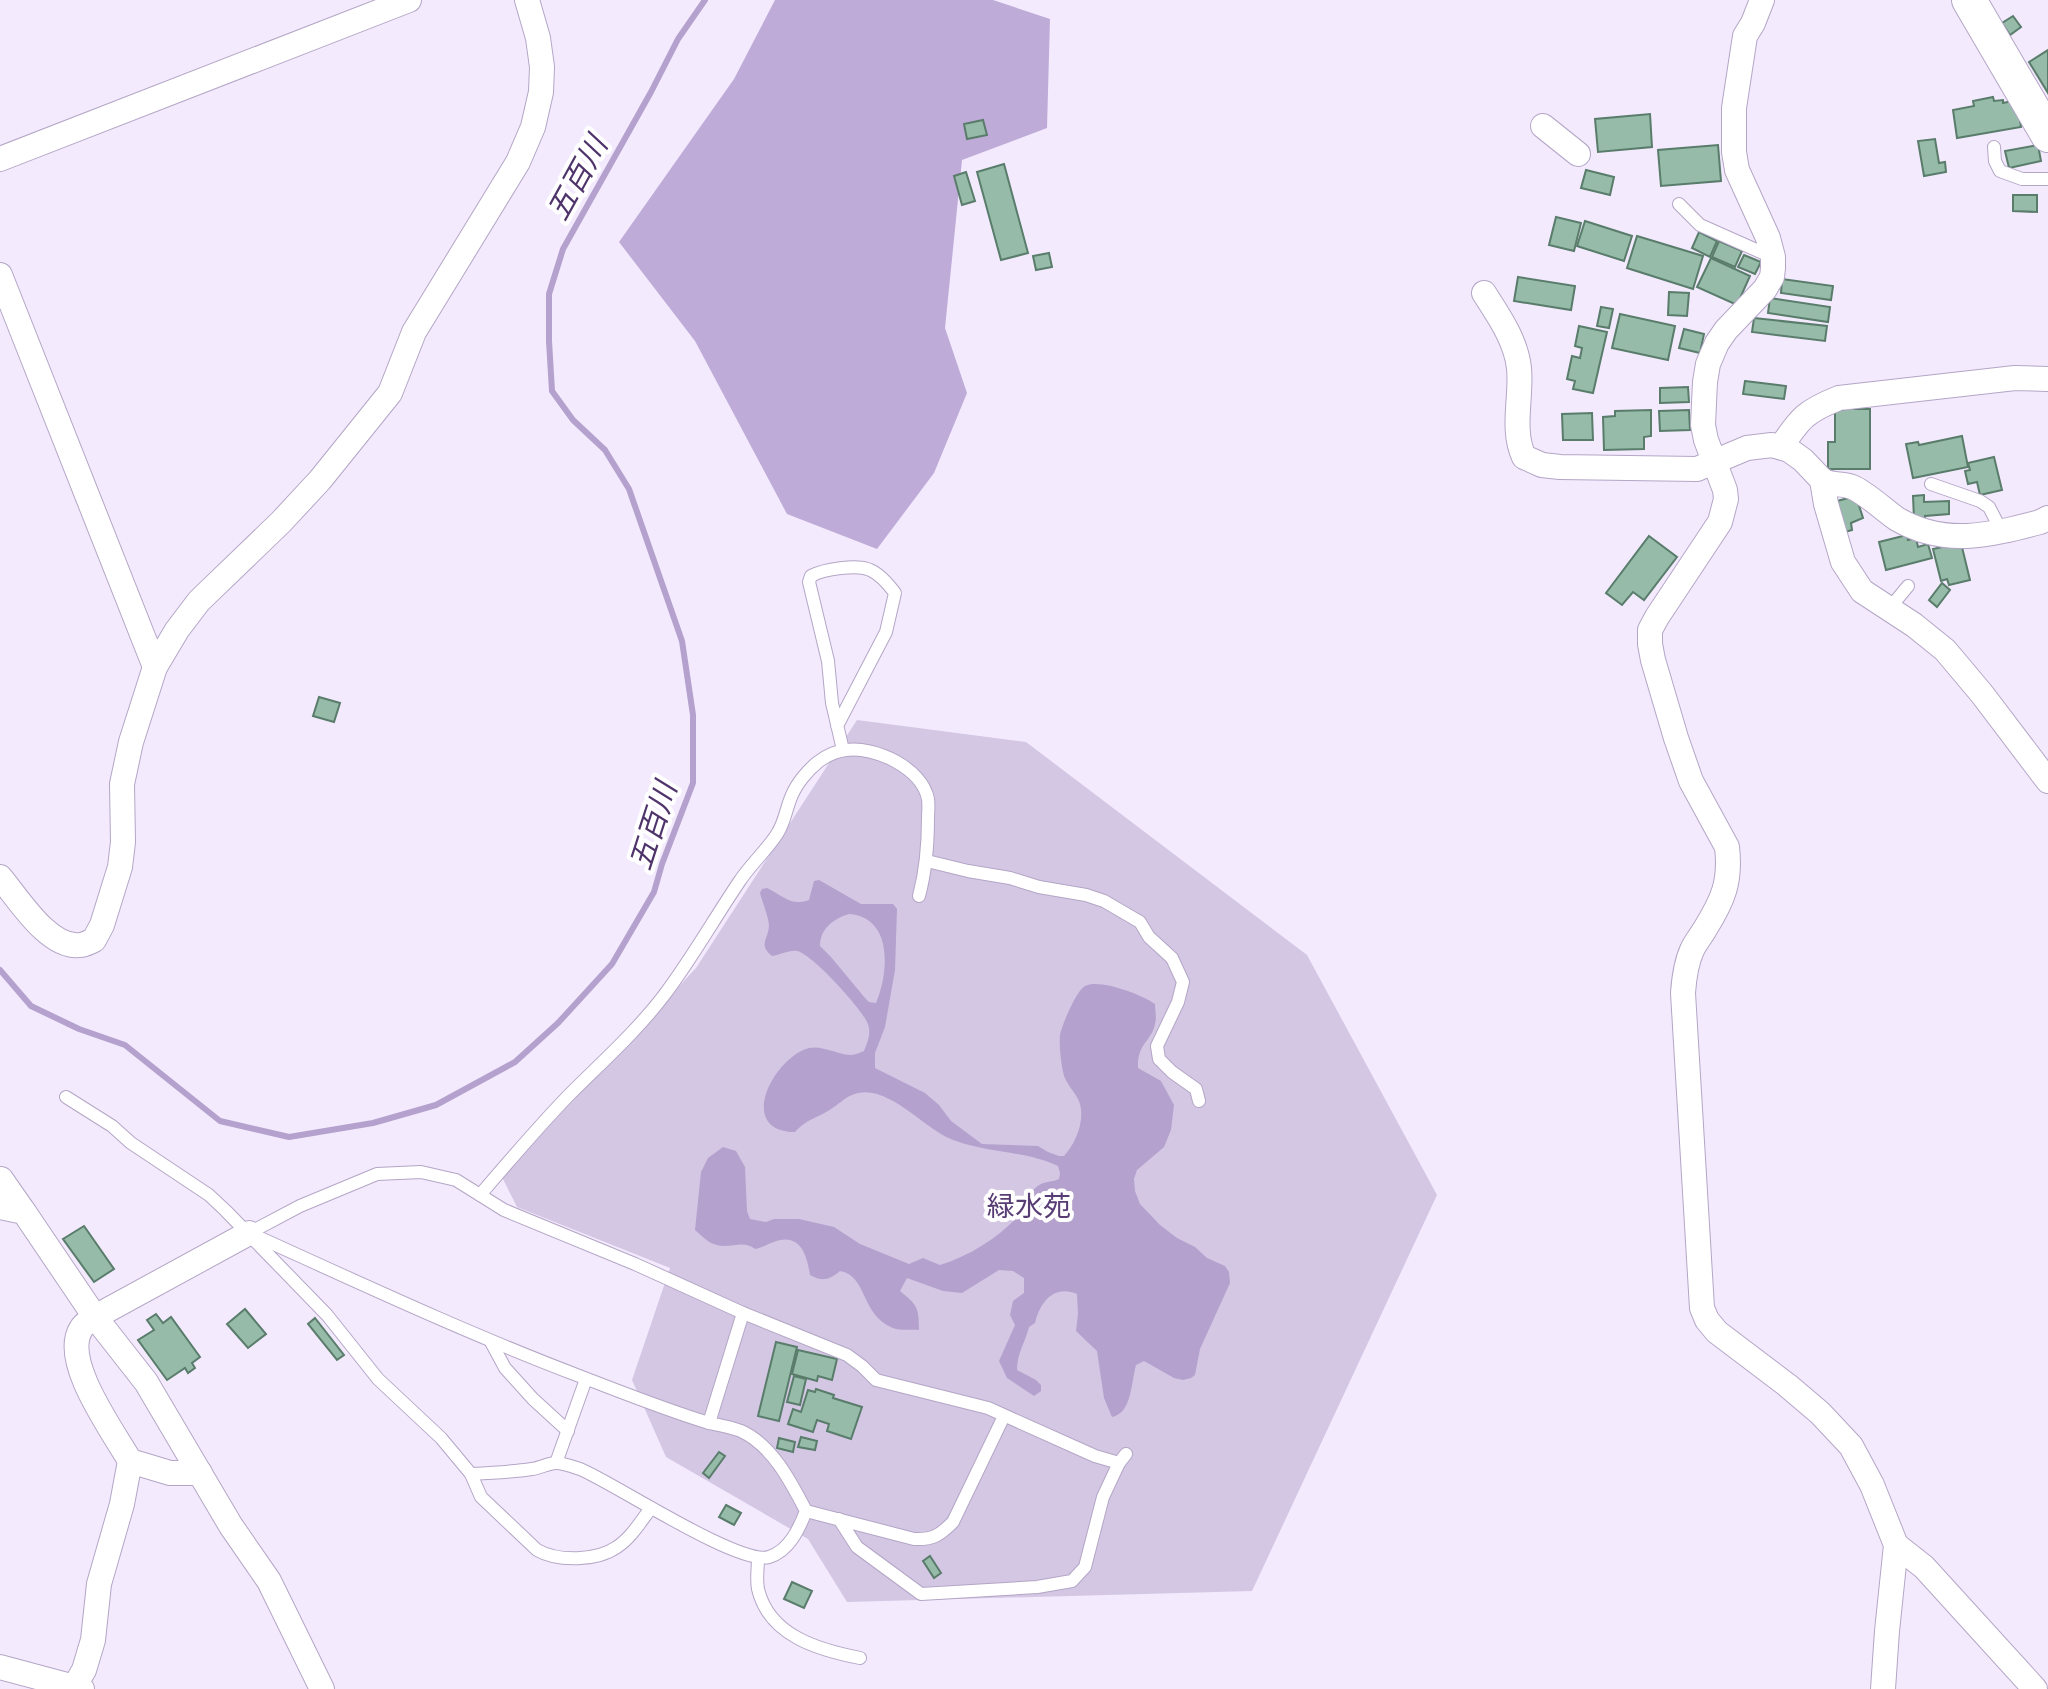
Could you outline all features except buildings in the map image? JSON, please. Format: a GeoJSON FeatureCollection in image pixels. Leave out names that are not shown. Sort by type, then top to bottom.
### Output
{"type":"FeatureCollection","features":[{"type":"Feature","properties":{"kind":"main road"},"geometry":{"type":"LineString","coordinates":[[1969,0],[2048,135]]}},
{"type":"Feature","properties":{"kind":"street"},"geometry":{"type":"LineString","coordinates":[[0,159],[409,0]]}},
{"type":"Feature","properties":{"kind":"street"},"geometry":{"type":"LineString","coordinates":[[0,877],[42,928],[58,940],[79,945],[94,940],[102,925],[120,867],[122,784],[131,742],[155,667],[199,601],[320,480],[390,393],[414,332],[518,162],[533,127],[541,92],[538,38],[527,0]]}},
{"type":"Feature","properties":{"kind":"street"},"geometry":{"type":"LineString","coordinates":[[1762,0],[1745,36],[1734,108],[1734,152],[1737,170],[1768,238],[1773,257],[1772,277],[1765,289],[1726,330],[1708,364],[1703,425],[1726,499],[1720,522],[1650,630],[1650,644],[1691,781],[1727,847],[1728,858],[1726,890],[1717,911],[1692,950],[1683,993],[1702,1308],[1717,1332],[1820,1413],[1851,1446],[1872,1485],[1896,1545],[1883,1689]]}},
{"type":"Feature","properties":{"kind":"street"},"geometry":{"type":"LineString","coordinates":[[1543,126],[1578,154]]}},
{"type":"Feature","properties":{"kind":"street"},"geometry":{"type":"LineString","coordinates":[[0,275],[155,667]]}},
{"type":"Feature","properties":{"kind":"street"},"geometry":{"type":"LineString","coordinates":[[1484,293],[1516,354],[1519,369],[1519,442],[1524,457],[1542,465],[1697,469],[1747,448],[1772,445],[1803,460],[1830,485],[1851,486],[1900,521],[1933,534],[1980,536],[2048,518]]}},
{"type":"Feature","properties":{"kind":"street"},"geometry":{"type":"LineString","coordinates":[[1781,447],[1803,417],[1839,398],[2015,378],[2048,379]]}},
{"type":"Feature","properties":{"kind":"street"},"geometry":{"type":"LineString","coordinates":[[1822,480],[1846,570],[1862,591],[1914,625],[1945,650],[2048,781]]}},
{"type":"Feature","properties":{"kind":"street"},"geometry":{"type":"LineString","coordinates":[[1,1179],[12,1210],[146,1382],[231,1526],[269,1581],[322,1689]]}},
{"type":"Feature","properties":{"kind":"street"},"geometry":{"type":"LineString","coordinates":[[0,1667],[78,1688],[93,1640],[99,1584],[124,1496],[130,1461],[85,1384],[77,1363],[78,1333],[95,1317],[249,1233]]}},
{"type":"Feature","properties":{"kind":"street"},"geometry":{"type":"LineString","coordinates":[[130,1461],[170,1473],[200,1473]]}},
{"type":"Feature","properties":{"kind":"street"},"geometry":{"type":"LineString","coordinates":[[1896,1545],[1924,1567],[2035,1689]]}},
{"type":"Feature","properties":{"kind":"lane"},"geometry":{"type":"LineString","coordinates":[[1994,147],[1995,161],[2000,171],[2022,179],[2048,179]]}},
{"type":"Feature","properties":{"kind":"lane"},"geometry":{"type":"LineString","coordinates":[[1679,204],[1700,225],[1773,257]]}},
{"type":"Feature","properties":{"kind":"lane"},"geometry":{"type":"LineString","coordinates":[[1931,484],[1989,507],[2002,532]]}},
{"type":"Feature","properties":{"kind":"lane"},"geometry":{"type":"LineString","coordinates":[[837,726],[882,640],[895,593],[869,569],[826,569],[811,576],[809,582],[828,661],[832,703],[837,726],[843,750]]}},
{"type":"Feature","properties":{"kind":"lane"},"geometry":{"type":"LineString","coordinates":[[1889,609],[1908,586]]}},
{"type":"Feature","properties":{"kind":"lane"},"geometry":{"type":"LineString","coordinates":[[480,1195],[664,995],[713,926],[740,881],[777,834],[792,794],[803,777],[827,756],[856,749],[876,753],[894,760],[922,785],[928,799],[927,861],[919,896]]}},
{"type":"Feature","properties":{"kind":"lane"},"geometry":{"type":"LineString","coordinates":[[927,861],[1086,895],[1104,901],[1140,922],[1149,937],[1172,958],[1183,982],[1178,1002],[1157,1046],[1159,1059],[1196,1089],[1199,1101]]}},
{"type":"Feature","properties":{"kind":"lane"},"geometry":{"type":"LineString","coordinates":[[66,1097],[94,1113],[131,1143],[209,1195],[249,1233],[327,1315],[378,1379],[441,1438],[471,1474],[481,1497],[546,1555],[583,1558],[617,1548],[651,1508]]}},
{"type":"Feature","properties":{"kind":"lane"},"geometry":{"type":"LineString","coordinates":[[249,1233],[300,1206],[377,1174],[421,1172],[456,1180],[504,1210],[847,1355],[876,1380],[988,1408],[1095,1456],[1122,1458],[1103,1497],[1085,1567],[1072,1581],[1037,1587],[921,1594],[857,1547],[839,1519]]}},
{"type":"Feature","properties":{"kind":"lane"},"geometry":{"type":"LineString","coordinates":[[249,1233],[491,1342],[674,1413],[740,1431],[772,1455],[806,1511],[914,1539],[930,1540],[953,1522],[1004,1416]]}},
{"type":"Feature","properties":{"kind":"lane"},"geometry":{"type":"LineString","coordinates":[[709,1423],[743,1313]]}},
{"type":"Feature","properties":{"kind":"lane"},"geometry":{"type":"LineString","coordinates":[[491,1342],[505,1368],[568,1431]]}},
{"type":"Feature","properties":{"kind":"lane"},"geometry":{"type":"LineString","coordinates":[[556,1463],[586,1379]]}},
{"type":"Feature","properties":{"kind":"lane"},"geometry":{"type":"LineString","coordinates":[[471,1474],[521,1471],[556,1463],[579,1469],[725,1545],[758,1558],[769,1557],[784,1548],[800,1526],[806,1511]]}},
{"type":"Feature","properties":{"kind":"lane"},"geometry":{"type":"LineString","coordinates":[[758,1558],[758,1590],[764,1606],[786,1632],[815,1647],[860,1658]]}},
{"type":"Feature","properties":{"kind":"green space","name":"緑水苑"},"geometry":{"type":"Polygon","coordinates":[[[857,720],[1026,742],[1307,955],[1437,1195],[1252,1591],[847,1602],[808,1539],[666,1457],[632,1380],[670,1268],[517,1207],[502,1177],[696,968],[857,720]]]}},
{"type":"Feature","properties":{"kind":"shaded area"},"geometry":{"type":"Polygon","coordinates":[[[775,0],[993,0],[1050,19],[1047,128],[962,160],[945,328],[967,393],[934,473],[877,549],[787,514],[695,341],[619,242],[734,79],[775,0]]]}},
{"type":"Feature","properties":{"kind":"shaded area"},"geometry":{"type":"Polygon","coordinates":[[[819,880],[861,904],[893,904],[897,909],[895,970],[885,1027],[875,1053],[875,1068],[925,1093],[951,1121],[982,1144],[1038,1146],[1064,1156],[1078,1132],[1081,1111],[1064,1076],[1060,1035],[1078,994],[1085,986],[1100,984],[1131,992],[1155,1004],[1155,1024],[1140,1053],[1138,1068],[1161,1081],[1174,1105],[1171,1130],[1164,1147],[1137,1170],[1135,1191],[1140,1204],[1160,1225],[1207,1258],[1225,1266],[1229,1272],[1230,1283],[1200,1349],[1195,1375],[1183,1380],[1144,1361],[1136,1365],[1127,1404],[1112,1417],[1104,1398],[1097,1351],[1076,1331],[1077,1294],[1061,1291],[1049,1297],[1040,1308],[1035,1323],[1029,1327],[1018,1358],[1017,1370],[1041,1385],[1041,1391],[1034,1396],[1007,1378],[999,1361],[1015,1325],[1010,1315],[1013,1301],[1024,1293],[1024,1278],[1013,1271],[999,1270],[962,1293],[943,1291],[907,1278],[900,1291],[916,1307],[919,1330],[899,1329],[882,1322],[849,1274],[840,1271],[822,1279],[810,1275],[801,1247],[790,1240],[755,1249],[746,1245],[722,1246],[711,1243],[695,1230],[701,1172],[708,1158],[723,1147],[736,1151],[745,1167],[750,1219],[766,1222],[799,1219],[834,1227],[860,1244],[909,1264],[923,1258],[940,1265],[973,1251],[1012,1223],[1036,1187],[1059,1179],[1058,1166],[1033,1157],[956,1141],[879,1094],[865,1092],[849,1096],[795,1132],[777,1128],[767,1120],[764,1107],[766,1093],[773,1078],[796,1054],[814,1047],[853,1055],[864,1051],[869,1036],[868,1026],[856,1005],[813,961],[797,951],[772,956],[765,949],[769,926],[760,893],[762,889],[767,888],[792,901],[803,902],[809,900],[814,881],[819,880]],[[849,914],[833,922],[822,935],[820,946],[865,998],[876,1003],[883,977],[884,948],[874,925],[863,917],[849,914]]]}},
{"type":"Feature","properties":{"kind":"waterway","name":"五百川"},"geometry":{"type":"LineString","coordinates":[[0,970],[31,1006],[79,1029],[125,1045],[220,1121],[289,1137],[373,1123],[436,1105],[515,1062],[558,1023],[612,964],[654,892],[693,783],[693,715],[682,641],[629,489],[605,450],[573,420],[552,391],[549,294],[563,249],[678,39],[705,0]]}}]}
